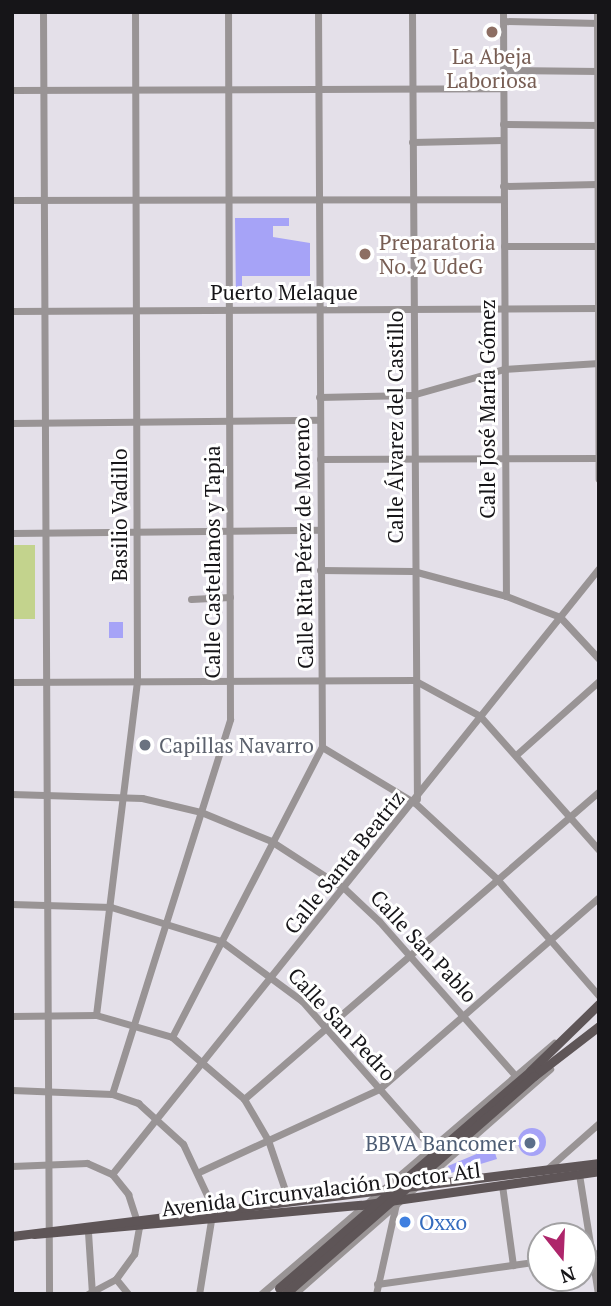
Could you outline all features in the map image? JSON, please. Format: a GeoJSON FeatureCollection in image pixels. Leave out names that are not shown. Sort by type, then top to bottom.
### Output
{"type":"FeatureCollection","features":[{"type":"Feature","properties":{"kind":"main road"},"geometry":{"type":"LineString","coordinates":[[532,1074],[573,1026],[599,1004]]}},
{"type":"Feature","properties":{"kind":"main road"},"geometry":{"type":"LineString","coordinates":[[278,1292],[532,1074],[599,1026]]}},
{"type":"Feature","properties":{"kind":"main road","name":"Avenida Circunvalación Doctor Atl"},"geometry":{"type":"LineString","coordinates":[[47,1232],[88,1232],[213,1208],[599,1163]]}},
{"type":"Feature","properties":{"kind":"main road","name":"Avenida Circunvalación Doctor Atl"},"geometry":{"type":"LineString","coordinates":[[47,1232],[139,1223],[213,1220],[361,1205],[599,1171]]}},
{"type":"Feature","properties":{"kind":"main road"},"geometry":{"type":"LineString","coordinates":[[12,1236],[47,1232]]}},
{"type":"Feature","properties":{"kind":"street"},"geometry":{"type":"LineString","coordinates":[[43,12],[47,794],[45,904],[49,1294]]}},
{"type":"Feature","properties":{"kind":"street","name":"Basilio Vadillo"},"geometry":{"type":"LineString","coordinates":[[96,1014],[137,682],[135,12]]}},
{"type":"Feature","properties":{"kind":"street","name":"Calle Castellanos y Tapia"},"geometry":{"type":"LineString","coordinates":[[112,1094],[228,726],[228,12]]}},
{"type":"Feature","properties":{"kind":"street","name":"Calle Rita Pérez de Moreno"},"geometry":{"type":"LineString","coordinates":[[172,1037],[271,841],[322,747],[318,12]]}},
{"type":"Feature","properties":{"kind":"street","name":"Calle Álvarez del Castillo"},"geometry":{"type":"LineString","coordinates":[[412,12],[416,801]]}},
{"type":"Feature","properties":{"kind":"street"},"geometry":{"type":"LineString","coordinates":[[597,12],[599,479]]}},
{"type":"Feature","properties":{"kind":"street"},"geometry":{"type":"LineString","coordinates":[[503,17],[598,23]]}},
{"type":"Feature","properties":{"kind":"street","name":"Calle José María Gómez"},"geometry":{"type":"LineString","coordinates":[[503,17],[506,596]]}},
{"type":"Feature","properties":{"kind":"street"},"geometry":{"type":"LineString","coordinates":[[503,71],[598,71]]}},
{"type":"Feature","properties":{"kind":"street"},"geometry":{"type":"LineString","coordinates":[[12,90],[503,88]]}},
{"type":"Feature","properties":{"kind":"street"},"geometry":{"type":"LineString","coordinates":[[503,124],[598,125]]}},
{"type":"Feature","properties":{"kind":"street"},"geometry":{"type":"LineString","coordinates":[[412,142],[503,140]]}},
{"type":"Feature","properties":{"kind":"street"},"geometry":{"type":"LineString","coordinates":[[503,186],[597,184]]}},
{"type":"Feature","properties":{"kind":"street"},"geometry":{"type":"LineString","coordinates":[[12,200],[503,199]]}},
{"type":"Feature","properties":{"kind":"street"},"geometry":{"type":"LineString","coordinates":[[504,246],[598,246]]}},
{"type":"Feature","properties":{"kind":"street","name":"Puerto Melaque"},"geometry":{"type":"LineString","coordinates":[[12,311],[598,308]]}},
{"type":"Feature","properties":{"kind":"street"},"geometry":{"type":"LineString","coordinates":[[319,397],[412,395],[504,369],[598,362]]}},
{"type":"Feature","properties":{"kind":"street"},"geometry":{"type":"LineString","coordinates":[[12,423],[319,420]]}},
{"type":"Feature","properties":{"kind":"street"},"geometry":{"type":"LineString","coordinates":[[320,459],[598,458]]}},
{"type":"Feature","properties":{"kind":"street"},"geometry":{"type":"LineString","coordinates":[[12,533],[320,530]]}},
{"type":"Feature","properties":{"kind":"street","name":"Calle Santa Beatriz"},"geometry":{"type":"LineString","coordinates":[[112,1174],[345,890],[599,568]]}},
{"type":"Feature","properties":{"kind":"street"},"geometry":{"type":"LineString","coordinates":[[320,570],[413,570],[506,596],[560,617],[599,659]]}},
{"type":"Feature","properties":{"kind":"street"},"geometry":{"type":"LineString","coordinates":[[191,598],[230,597]]}},
{"type":"Feature","properties":{"kind":"street"},"geometry":{"type":"LineString","coordinates":[[12,682],[414,680],[480,716],[599,850]]}},
{"type":"Feature","properties":{"kind":"street"},"geometry":{"type":"LineString","coordinates":[[516,755],[599,681]]}},
{"type":"Feature","properties":{"kind":"street"},"geometry":{"type":"LineString","coordinates":[[322,747],[416,801],[497,879],[599,996]]}},
{"type":"Feature","properties":{"kind":"street"},"geometry":{"type":"LineString","coordinates":[[244,1099],[599,792]]}},
{"type":"Feature","properties":{"kind":"street","name":"Calle San Pablo"},"geometry":{"type":"LineString","coordinates":[[12,794],[124,795],[201,812],[271,841],[345,890],[410,955],[516,1075]]}},
{"type":"Feature","properties":{"kind":"street"},"geometry":{"type":"LineString","coordinates":[[201,1171],[379,1088],[599,897]]}},
{"type":"Feature","properties":{"kind":"street","name":"Calle San Pedro"},"geometry":{"type":"LineString","coordinates":[[12,904],[111,907],[167,920],[221,941],[275,976],[327,1028],[430,1146]]}},
{"type":"Feature","properties":{"kind":"street"},"geometry":{"type":"LineString","coordinates":[[12,1016],[96,1014],[172,1037],[206,1062],[244,1099],[268,1140],[288,1199]]}},
{"type":"Feature","properties":{"kind":"street"},"geometry":{"type":"LineString","coordinates":[[261,1294],[361,1205],[573,1026]]}},
{"type":"Feature","properties":{"kind":"street"},"geometry":{"type":"LineString","coordinates":[[293,1294],[587,1036]]}},
{"type":"Feature","properties":{"kind":"street"},"geometry":{"type":"LineString","coordinates":[[12,1090],[47,1089],[112,1094],[159,1118],[201,1171],[213,1208],[199,1294]]}},
{"type":"Feature","properties":{"kind":"street"},"geometry":{"type":"LineString","coordinates":[[547,1170],[599,1123]]}},
{"type":"Feature","properties":{"kind":"street"},"geometry":{"type":"LineString","coordinates":[[414,1160],[418,1172],[430,1174]]}},
{"type":"Feature","properties":{"kind":"street"},"geometry":{"type":"LineString","coordinates":[[12,1166],[87,1163],[112,1174],[139,1223],[134,1254],[116,1279],[91,1293],[88,1232]]}},
{"type":"Feature","properties":{"kind":"street"},"geometry":{"type":"LineString","coordinates":[[579,1174],[589,1222]]}},
{"type":"Feature","properties":{"kind":"street"},"geometry":{"type":"LineString","coordinates":[[502,1185],[513,1265]]}},
{"type":"Feature","properties":{"kind":"street"},"geometry":{"type":"LineString","coordinates":[[376,1294],[398,1200]]}},
{"type":"Feature","properties":{"kind":"street"},"geometry":{"type":"LineString","coordinates":[[346,1219],[357,1224],[359,1236]]}},
{"type":"Feature","properties":{"kind":"street"},"geometry":{"type":"LineString","coordinates":[[377,1284],[527,1263]]}},
{"type":"Feature","properties":{"kind":"street"},"geometry":{"type":"LineString","coordinates":[[597,1274],[598,1294]]}},
{"type":"Feature","properties":{"kind":"street"},"geometry":{"type":"LineString","coordinates":[[116,1279],[128,1294]]}},
{"type":"Feature","properties":{"kind":"green space"},"geometry":{"type":"Polygon","coordinates":[[[12,545],[35,545],[35,619],[12,619],[12,545]]]}},
{"type":"Feature","properties":{"kind":"building"},"geometry":{"type":"Polygon","coordinates":[[[235,218],[289,218],[289,226],[273,226],[273,237],[310,243],[310,276],[242,276],[242,301],[236,301],[235,218]]]}},
{"type":"Feature","properties":{"kind":"building"},"geometry":{"type":"Polygon","coordinates":[[[109,622],[123,622],[123,638],[109,638],[109,622]]]}},
{"type":"Feature","properties":{"kind":"building","name":"BBVA Bancomer"},"geometry":{"type":"Polygon","coordinates":[[[532,1128],[542,1132],[546,1142],[542,1152],[532,1156],[522,1152],[518,1142],[522,1132],[532,1128]]]}},
{"type":"Feature","properties":{"kind":"building"},"geometry":{"type":"Polygon","coordinates":[[[493,1147],[497,1159],[451,1173],[448,1166],[493,1147]]]}},
{"type":"Feature","properties":{"kind":"place","name":"La Abeja Laboriosa"},"geometry":{"type":"Point","coordinates":[492,32]}},
{"type":"Feature","properties":{"kind":"place","name":"Preparatoria No. 2 UdeG"},"geometry":{"type":"Point","coordinates":[365,254]}},
{"type":"Feature","properties":{"kind":"place","name":"Capillas Navarro"},"geometry":{"type":"Point","coordinates":[145,745]}},
{"type":"Feature","properties":{"kind":"place","name":"BBVA Bancomer"},"geometry":{"type":"Point","coordinates":[530,1143]}},
{"type":"Feature","properties":{"kind":"place","name":"Oxxo"},"geometry":{"type":"Point","coordinates":[405,1222]}}]}
